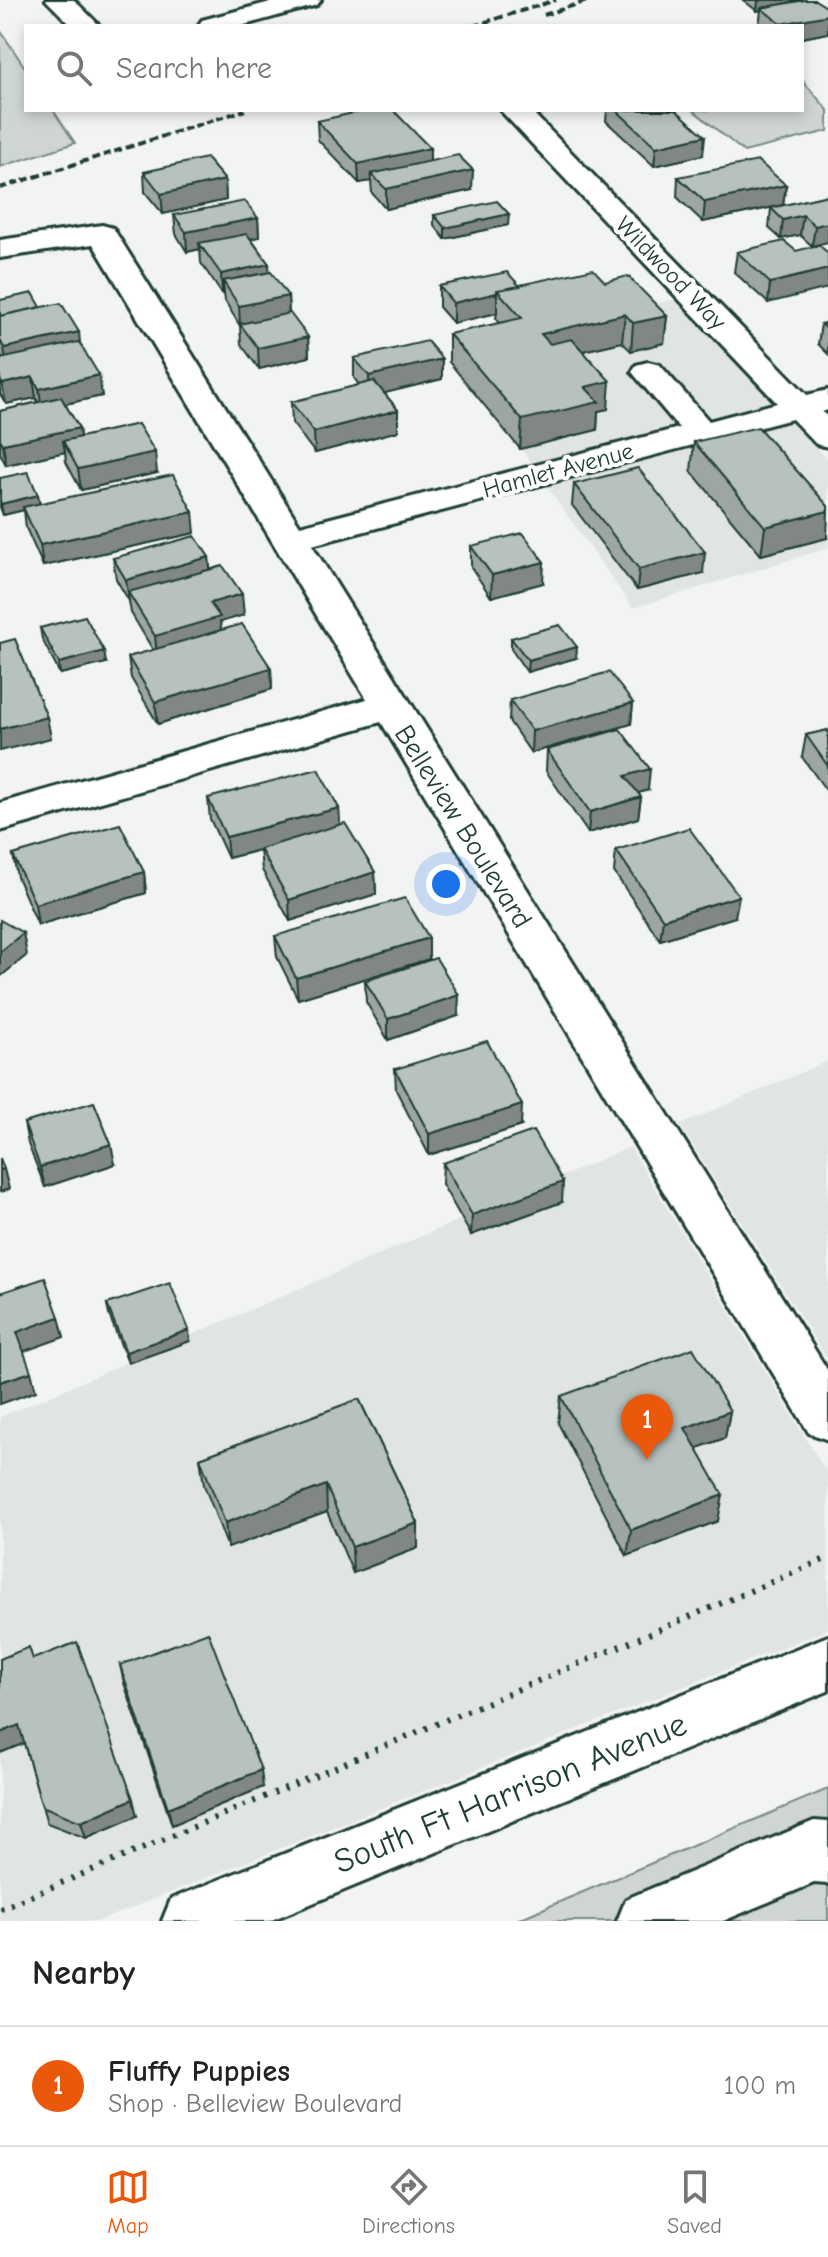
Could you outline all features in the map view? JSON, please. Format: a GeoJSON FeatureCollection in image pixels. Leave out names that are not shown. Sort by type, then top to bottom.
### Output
{"type":"FeatureCollection","features":[{"type":"Feature","properties":{"kind":"street"},"geometry":{"type":"LineString","coordinates":[[59,0],[85,24]]}},
{"type":"Feature","properties":{"kind":"street"},"geometry":{"type":"LineString","coordinates":[[218,24],[308,0]]}},
{"type":"Feature","properties":{"kind":"street","name":"Wildwood Way"},"geometry":{"type":"LineString","coordinates":[[516,112],[814,404],[828,437]]}},
{"type":"Feature","properties":{"kind":"street","name":"Belleview Boulevard"},"geometry":{"type":"LineString","coordinates":[[0,249],[61,237],[102,234],[390,706],[813,1367],[828,1417]]}},
{"type":"Feature","properties":{"kind":"street"},"geometry":{"type":"LineString","coordinates":[[648,372],[701,433]]}},
{"type":"Feature","properties":{"kind":"street","name":"Hamlet Avenue"},"geometry":{"type":"LineString","coordinates":[[289,540],[814,404]]}},
{"type":"Feature","properties":{"kind":"street"},"geometry":{"type":"LineString","coordinates":[[0,817],[390,706]]}},
{"type":"Feature","properties":{"kind":"street","name":"South Ft Harrison Avenue"},"geometry":{"type":"LineString","coordinates":[[193,1921],[828,1663]]}},
{"type":"Feature","properties":{"kind":"street"},"geometry":{"type":"LineString","coordinates":[[648,1921],[696,1898],[814,1852],[828,1853]]}},
{"type":"Feature","properties":{"kind":"path"},"geometry":{"type":"LineString","coordinates":[[0,1909],[828,1558]]}},
{"type":"Feature","properties":{"kind":"shaded area"},"geometry":{"type":"Polygon","coordinates":[[[0,30],[24,66],[24,112],[54,112],[75,143],[0,167],[0,30]]]}},
{"type":"Feature","properties":{"kind":"shaded area"},"geometry":{"type":"Polygon","coordinates":[[[804,82],[828,110],[828,131],[744,152],[695,112],[804,112],[804,82]]]}},
{"type":"Feature","properties":{"kind":"shaded area"},"geometry":{"type":"Polygon","coordinates":[[[675,299],[772,402],[532,464],[456,357],[675,299]]]}},
{"type":"Feature","properties":{"kind":"shaded area"},"geometry":{"type":"Polygon","coordinates":[[[791,421],[828,461],[828,548],[633,608],[546,485],[791,421]]]}},
{"type":"Feature","properties":{"kind":"shaded area"},"geometry":{"type":"Polygon","coordinates":[[[828,1061],[828,1360],[680,1125],[828,1061]]]}},
{"type":"Feature","properties":{"kind":"shaded area"},"geometry":{"type":"Polygon","coordinates":[[[630,1147],[828,1475],[828,1629],[99,1921],[0,1921],[0,1417],[630,1147]]]}},
{"type":"Feature","properties":{"kind":"shaded area"},"geometry":{"type":"Polygon","coordinates":[[[828,1789],[828,1921],[514,1921],[828,1789]]]}},
{"type":"Feature","properties":{"kind":"building"},"geometry":{"type":"Polygon","coordinates":[[[815,0],[828,8],[828,15],[781,24],[761,8],[815,0]]]}},
{"type":"Feature","properties":{"kind":"building"},"geometry":{"type":"Polygon","coordinates":[[[358,112],[395,112],[430,148],[358,164],[317,121],[358,112]]]}},
{"type":"Feature","properties":{"kind":"building"},"geometry":{"type":"Polygon","coordinates":[[[618,112],[678,112],[705,136],[656,147],[618,112]]]}},
{"type":"Feature","properties":{"kind":"building"},"geometry":{"type":"Polygon","coordinates":[[[458,155],[473,170],[386,189],[371,174],[458,155]]]}},
{"type":"Feature","properties":{"kind":"building"},"geometry":{"type":"Polygon","coordinates":[[[206,158],[225,180],[161,194],[144,172],[206,158]]]}},
{"type":"Feature","properties":{"kind":"building"},"geometry":{"type":"Polygon","coordinates":[[[758,161],[786,185],[705,202],[678,177],[758,161]]]}},
{"type":"Feature","properties":{"kind":"building"},"geometry":{"type":"Polygon","coordinates":[[[828,195],[828,223],[815,226],[803,215],[783,220],[771,208],[828,195]]]}},
{"type":"Feature","properties":{"kind":"building"},"geometry":{"type":"Polygon","coordinates":[[[245,201],[258,218],[186,232],[174,215],[245,201]]]}},
{"type":"Feature","properties":{"kind":"building"},"geometry":{"type":"Polygon","coordinates":[[[497,201],[509,214],[445,228],[434,215],[497,201]]]}},
{"type":"Feature","properties":{"kind":"building"},"geometry":{"type":"Polygon","coordinates":[[[247,234],[269,264],[221,274],[199,243],[247,234]]]}},
{"type":"Feature","properties":{"kind":"building"},"geometry":{"type":"Polygon","coordinates":[[[784,241],[796,251],[819,245],[828,253],[828,269],[770,283],[737,252],[784,241]]]}},
{"type":"Feature","properties":{"kind":"building"},"geometry":{"type":"Polygon","coordinates":[[[593,269],[605,282],[628,276],[667,316],[633,323],[625,314],[541,334],[550,344],[572,339],[610,381],[585,387],[599,402],[522,420],[449,334],[522,318],[497,290],[593,269]]]}},
{"type":"Feature","properties":{"kind":"building"},"geometry":{"type":"Polygon","coordinates":[[[271,272],[288,296],[239,306],[223,281],[271,272]]]}},
{"type":"Feature","properties":{"kind":"building"},"geometry":{"type":"Polygon","coordinates":[[[507,272],[520,286],[453,303],[439,286],[507,272]]]}},
{"type":"Feature","properties":{"kind":"building"},"geometry":{"type":"Polygon","coordinates":[[[33,293],[41,307],[0,316],[0,300],[33,293]]]}},
{"type":"Feature","properties":{"kind":"building"},"geometry":{"type":"Polygon","coordinates":[[[61,303],[79,332],[4,348],[0,340],[0,316],[61,303]]]}},
{"type":"Feature","properties":{"kind":"building"},"geometry":{"type":"Polygon","coordinates":[[[290,313],[308,337],[258,348],[240,324],[290,313]]]}},
{"type":"Feature","properties":{"kind":"building"},"geometry":{"type":"Polygon","coordinates":[[[427,341],[442,359],[369,376],[354,358],[427,341]]]}},
{"type":"Feature","properties":{"kind":"building"},"geometry":{"type":"Polygon","coordinates":[[[79,342],[99,375],[39,389],[33,377],[2,384],[0,359],[79,342]]]}},
{"type":"Feature","properties":{"kind":"building"},"geometry":{"type":"Polygon","coordinates":[[[374,381],[398,410],[314,432],[291,402],[374,381]]]}},
{"type":"Feature","properties":{"kind":"building"},"geometry":{"type":"Polygon","coordinates":[[[61,397],[79,428],[3,444],[0,439],[0,411],[61,397]]]}},
{"type":"Feature","properties":{"kind":"building"},"geometry":{"type":"Polygon","coordinates":[[[138,424],[155,452],[78,469],[63,441],[138,424]]]}},
{"type":"Feature","properties":{"kind":"building"},"geometry":{"type":"Polygon","coordinates":[[[758,427],[828,506],[828,511],[765,527],[694,442],[758,427]]]}},
{"type":"Feature","properties":{"kind":"building"},"geometry":{"type":"Polygon","coordinates":[[[638,468],[705,552],[639,569],[574,484],[638,468]]]}},
{"type":"Feature","properties":{"kind":"building"},"geometry":{"type":"Polygon","coordinates":[[[28,472],[38,495],[1,504],[0,478],[28,472]]]}},
{"type":"Feature","properties":{"kind":"building"},"geometry":{"type":"Polygon","coordinates":[[[173,475],[193,512],[40,545],[23,507],[173,475]]]}},
{"type":"Feature","properties":{"kind":"building"},"geometry":{"type":"Polygon","coordinates":[[[523,533],[544,562],[492,575],[471,546],[523,533]]]}},
{"type":"Feature","properties":{"kind":"building"},"geometry":{"type":"Polygon","coordinates":[[[195,536],[209,557],[126,580],[113,558],[195,536]]]}},
{"type":"Feature","properties":{"kind":"building"},"geometry":{"type":"Polygon","coordinates":[[[223,566],[242,594],[210,603],[220,617],[155,636],[128,592],[223,566]]]}},
{"type":"Feature","properties":{"kind":"building"},"geometry":{"type":"Polygon","coordinates":[[[85,616],[104,651],[59,663],[40,628],[85,616]]]}},
{"type":"Feature","properties":{"kind":"building"},"geometry":{"type":"Polygon","coordinates":[[[242,624],[271,668],[155,702],[128,657],[242,624]]]}},
{"type":"Feature","properties":{"kind":"building"},"geometry":{"type":"Polygon","coordinates":[[[560,625],[577,647],[528,660],[511,638],[560,625]]]}},
{"type":"Feature","properties":{"kind":"building"},"geometry":{"type":"Polygon","coordinates":[[[15,639],[47,717],[0,729],[0,643],[15,639]]]}},
{"type":"Feature","properties":{"kind":"building"},"geometry":{"type":"Polygon","coordinates":[[[609,672],[633,703],[532,731],[510,700],[609,672]]]}},
{"type":"Feature","properties":{"kind":"building"},"geometry":{"type":"Polygon","coordinates":[[[620,729],[650,769],[625,776],[641,797],[590,812],[547,750],[620,729]]]}},
{"type":"Feature","properties":{"kind":"building"},"geometry":{"type":"Polygon","coordinates":[[[828,730],[828,766],[806,735],[828,730]]]}},
{"type":"Feature","properties":{"kind":"building"},"geometry":{"type":"Polygon","coordinates":[[[318,769],[339,808],[226,837],[208,798],[318,769]]]}},
{"type":"Feature","properties":{"kind":"building"},"geometry":{"type":"Polygon","coordinates":[[[345,823],[375,872],[289,900],[260,849],[345,823]]]}},
{"type":"Feature","properties":{"kind":"building"},"geometry":{"type":"Polygon","coordinates":[[[120,824],[144,872],[35,904],[13,855],[120,824]]]}},
{"type":"Feature","properties":{"kind":"building"},"geometry":{"type":"Polygon","coordinates":[[[689,828],[739,896],[663,919],[616,850],[689,828]]]}},
{"type":"Feature","properties":{"kind":"building"},"geometry":{"type":"Polygon","coordinates":[[[405,898],[429,938],[296,978],[275,936],[405,898]]]}},
{"type":"Feature","properties":{"kind":"building"},"geometry":{"type":"Polygon","coordinates":[[[0,920],[23,933],[0,952],[0,920]]]}},
{"type":"Feature","properties":{"kind":"building"},"geometry":{"type":"Polygon","coordinates":[[[436,958],[459,995],[388,1019],[365,981],[436,958]]]}},
{"type":"Feature","properties":{"kind":"building"},"geometry":{"type":"Polygon","coordinates":[[[487,1041],[522,1105],[429,1134],[395,1069],[487,1041]]]}},
{"type":"Feature","properties":{"kind":"building"},"geometry":{"type":"Polygon","coordinates":[[[94,1102],[111,1144],[40,1167],[24,1123],[94,1102]]]}},
{"type":"Feature","properties":{"kind":"building"},"geometry":{"type":"Polygon","coordinates":[[[533,1131],[563,1182],[472,1215],[443,1163],[533,1131]]]}},
{"type":"Feature","properties":{"kind":"building"},"geometry":{"type":"Polygon","coordinates":[[[45,1278],[59,1317],[17,1332],[31,1372],[0,1382],[0,1293],[45,1278]]]}},
{"type":"Feature","properties":{"kind":"building"},"geometry":{"type":"Polygon","coordinates":[[[170,1283],[189,1330],[126,1352],[107,1304],[170,1283]]]}},
{"type":"Feature","properties":{"kind":"building"},"geometry":{"type":"Polygon","coordinates":[[[693,1348],[730,1411],[685,1428],[723,1495],[631,1530],[561,1396],[693,1348]]]}},
{"type":"Feature","properties":{"kind":"building"},"geometry":{"type":"Polygon","coordinates":[[[359,1399],[418,1523],[352,1547],[326,1485],[225,1523],[200,1458],[359,1399]]]}},
{"type":"Feature","properties":{"kind":"building"},"geometry":{"type":"Polygon","coordinates":[[[208,1632],[261,1770],[168,1808],[120,1665],[208,1632]]]}},
{"type":"Feature","properties":{"kind":"building"},"geometry":{"type":"Polygon","coordinates":[[[77,1642],[133,1799],[81,1822],[42,1806],[19,1725],[0,1733],[0,1659],[29,1647],[33,1659],[77,1642]]]}},
{"type":"Feature","properties":{"kind":"railway"},"geometry":{"type":"LineString","coordinates":[[479,24],[556,0]]}},
{"type":"Feature","properties":{"kind":"railway"},"geometry":{"type":"LineString","coordinates":[[544,15],[590,0]]}},
{"type":"Feature","properties":{"kind":"railway"},"geometry":{"type":"LineString","coordinates":[[0,188],[239,112]]}},
{"type":"Feature","properties":{"kind":"place","name":"Fluffy Puppies"},"geometry":{"type":"Point","coordinates":[647,1460]}}]}
